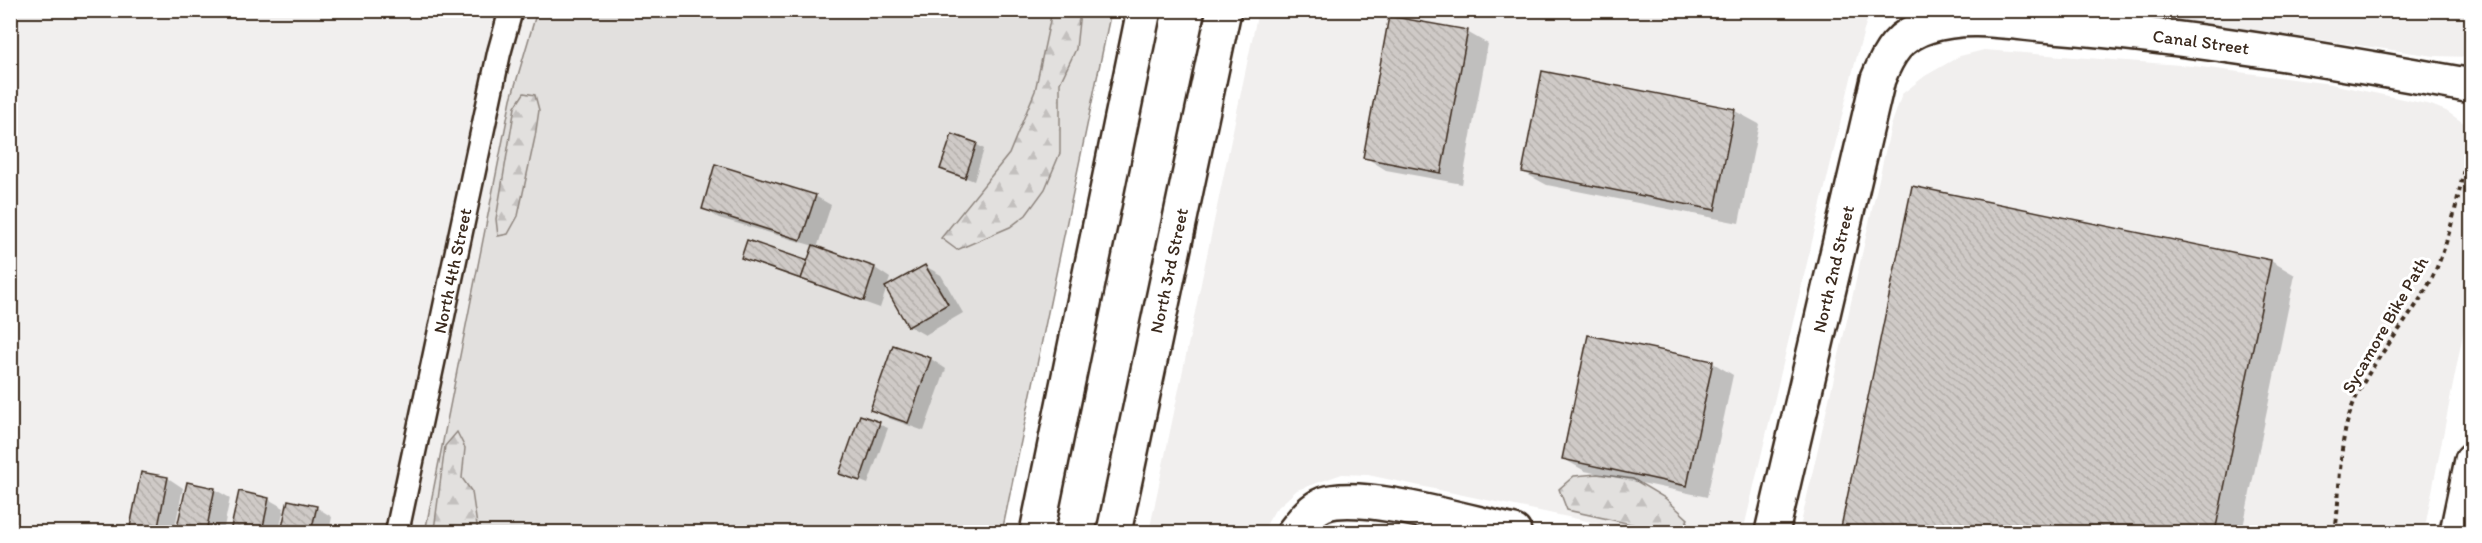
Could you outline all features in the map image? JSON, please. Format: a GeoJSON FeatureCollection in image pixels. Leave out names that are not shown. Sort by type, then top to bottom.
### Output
{"type":"FeatureCollection","features":[{"type":"Feature","properties":{"kind":"main road"},"geometry":{"type":"LineString","coordinates":[[1038,532],[1144,10]]}},
{"type":"Feature","properties":{"kind":"main road","name":"North 3rd Street"},"geometry":{"type":"LineString","coordinates":[[1114,532],[1224,10]]}},
{"type":"Feature","properties":{"kind":"main road","name":"Canal Street"},"geometry":{"type":"LineString","coordinates":[[1926,18],[2079,28],[2281,52],[2472,86]]}},
{"type":"Feature","properties":{"kind":"main road","name":"North 2nd Street"},"geometry":{"type":"LineString","coordinates":[[1772,532],[1878,80],[1888,55],[1926,18]]}},
{"type":"Feature","properties":{"kind":"main road"},"geometry":{"type":"LineString","coordinates":[[2457,532],[2472,460]]}},
{"type":"Feature","properties":{"kind":"main road"},"geometry":{"type":"LineString","coordinates":[[1294,532],[1307,515],[1322,505],[1341,500],[1373,502],[1514,532]]}},
{"type":"Feature","properties":{"kind":"lane","name":"North 4th Street"},"geometry":{"type":"LineString","coordinates":[[397,532],[499,53],[511,10]]}},
{"type":"Feature","properties":{"kind":"path","name":"Sycamore Bike Path"},"geometry":{"type":"LineString","coordinates":[[2335,532],[2342,447],[2351,410],[2372,370],[2434,274],[2447,235],[2472,132]]}},
{"type":"Feature","properties":{"kind":"shaded area"},"geometry":{"type":"Polygon","coordinates":[[[10,11],[1111,11],[1002,532],[11,532],[10,11]]]}},
{"type":"Feature","properties":{"kind":"shaded area"},"geometry":{"type":"Polygon","coordinates":[[[1258,11],[1874,11],[1866,23],[1851,78],[1743,532],[1639,532],[1368,475],[1342,474],[1297,490],[1275,510],[1262,532],[1149,532],[1258,11]]]}},
{"type":"Feature","properties":{"kind":"shaded area"},"geometry":{"type":"Polygon","coordinates":[[[2115,11],[2471,11],[2471,57],[2435,56],[2115,11]]]}},
{"type":"Feature","properties":{"kind":"shaded area"},"geometry":{"type":"Polygon","coordinates":[[[1984,50],[2193,66],[2331,84],[2431,105],[2446,111],[2471,128],[2471,293],[2424,532],[1799,532],[1891,126],[1902,94],[1925,76],[1960,56],[1984,50]]]}},
{"type":"Feature","properties":{"kind":"green space"},"geometry":{"type":"Polygon","coordinates":[[[537,11],[1111,11],[1002,532],[425,532],[511,99],[537,11]]]}},
{"type":"Feature","properties":{"kind":"green space"},"geometry":{"type":"Polygon","coordinates":[[[1052,11],[1080,11],[1076,49],[1060,83],[1060,153],[1045,189],[1026,215],[1010,227],[957,250],[941,238],[1009,154],[1035,91],[1052,11]]]}},
{"type":"Feature","properties":{"kind":"green space"},"geometry":{"type":"Polygon","coordinates":[[[524,93],[535,95],[539,110],[535,137],[518,216],[508,234],[498,236],[496,219],[515,107],[524,93]]]}},
{"type":"Feature","properties":{"kind":"green space"},"geometry":{"type":"Polygon","coordinates":[[[457,432],[465,448],[462,478],[472,492],[478,532],[436,532],[434,530],[445,446],[457,432]]]}},
{"type":"Feature","properties":{"kind":"green space"},"geometry":{"type":"Polygon","coordinates":[[[1597,474],[1633,479],[1665,498],[1688,519],[1682,531],[1663,531],[1567,510],[1559,489],[1574,476],[1597,474]]]}},
{"type":"Feature","properties":{"kind":"building"},"geometry":{"type":"Polygon","coordinates":[[[1389,16],[1468,30],[1441,173],[1363,158],[1389,16]]]}},
{"type":"Feature","properties":{"kind":"building"},"geometry":{"type":"Polygon","coordinates":[[[1542,71],[1735,109],[1715,210],[1522,172],[1542,71]]]}},
{"type":"Feature","properties":{"kind":"building"},"geometry":{"type":"Polygon","coordinates":[[[952,134],[977,143],[965,178],[940,169],[952,134]]]}},
{"type":"Feature","properties":{"kind":"building"},"geometry":{"type":"Polygon","coordinates":[[[715,164],[816,195],[801,240],[702,209],[715,164]]]}},
{"type":"Feature","properties":{"kind":"building"},"geometry":{"type":"Polygon","coordinates":[[[1912,186],[2271,260],[2215,532],[1840,532],[1912,186]]]}},
{"type":"Feature","properties":{"kind":"building"},"geometry":{"type":"Polygon","coordinates":[[[747,240],[808,261],[801,279],[741,258],[747,240]]]}},
{"type":"Feature","properties":{"kind":"building"},"geometry":{"type":"Polygon","coordinates":[[[813,245],[875,267],[864,301],[801,279],[813,245]]]}},
{"type":"Feature","properties":{"kind":"building"},"geometry":{"type":"Polygon","coordinates":[[[925,265],[948,304],[908,327],[885,287],[925,265]]]}},
{"type":"Feature","properties":{"kind":"building"},"geometry":{"type":"Polygon","coordinates":[[[1588,335],[1713,361],[1687,486],[1562,459],[1588,335]]]}},
{"type":"Feature","properties":{"kind":"building"},"geometry":{"type":"Polygon","coordinates":[[[893,345],[931,358],[908,423],[870,410],[893,345]]]}},
{"type":"Feature","properties":{"kind":"building"},"geometry":{"type":"Polygon","coordinates":[[[860,415],[880,422],[860,481],[839,474],[860,415]]]}},
{"type":"Feature","properties":{"kind":"building"},"geometry":{"type":"Polygon","coordinates":[[[141,472],[168,477],[157,532],[129,532],[141,472]]]}},
{"type":"Feature","properties":{"kind":"building"},"geometry":{"type":"Polygon","coordinates":[[[187,482],[215,488],[206,532],[176,532],[187,482]]]}},
{"type":"Feature","properties":{"kind":"building"},"geometry":{"type":"Polygon","coordinates":[[[239,491],[269,498],[262,532],[230,532],[239,491]]]}},
{"type":"Feature","properties":{"kind":"building"},"geometry":{"type":"Polygon","coordinates":[[[288,500],[317,506],[311,532],[281,532],[288,500]]]}}]}
